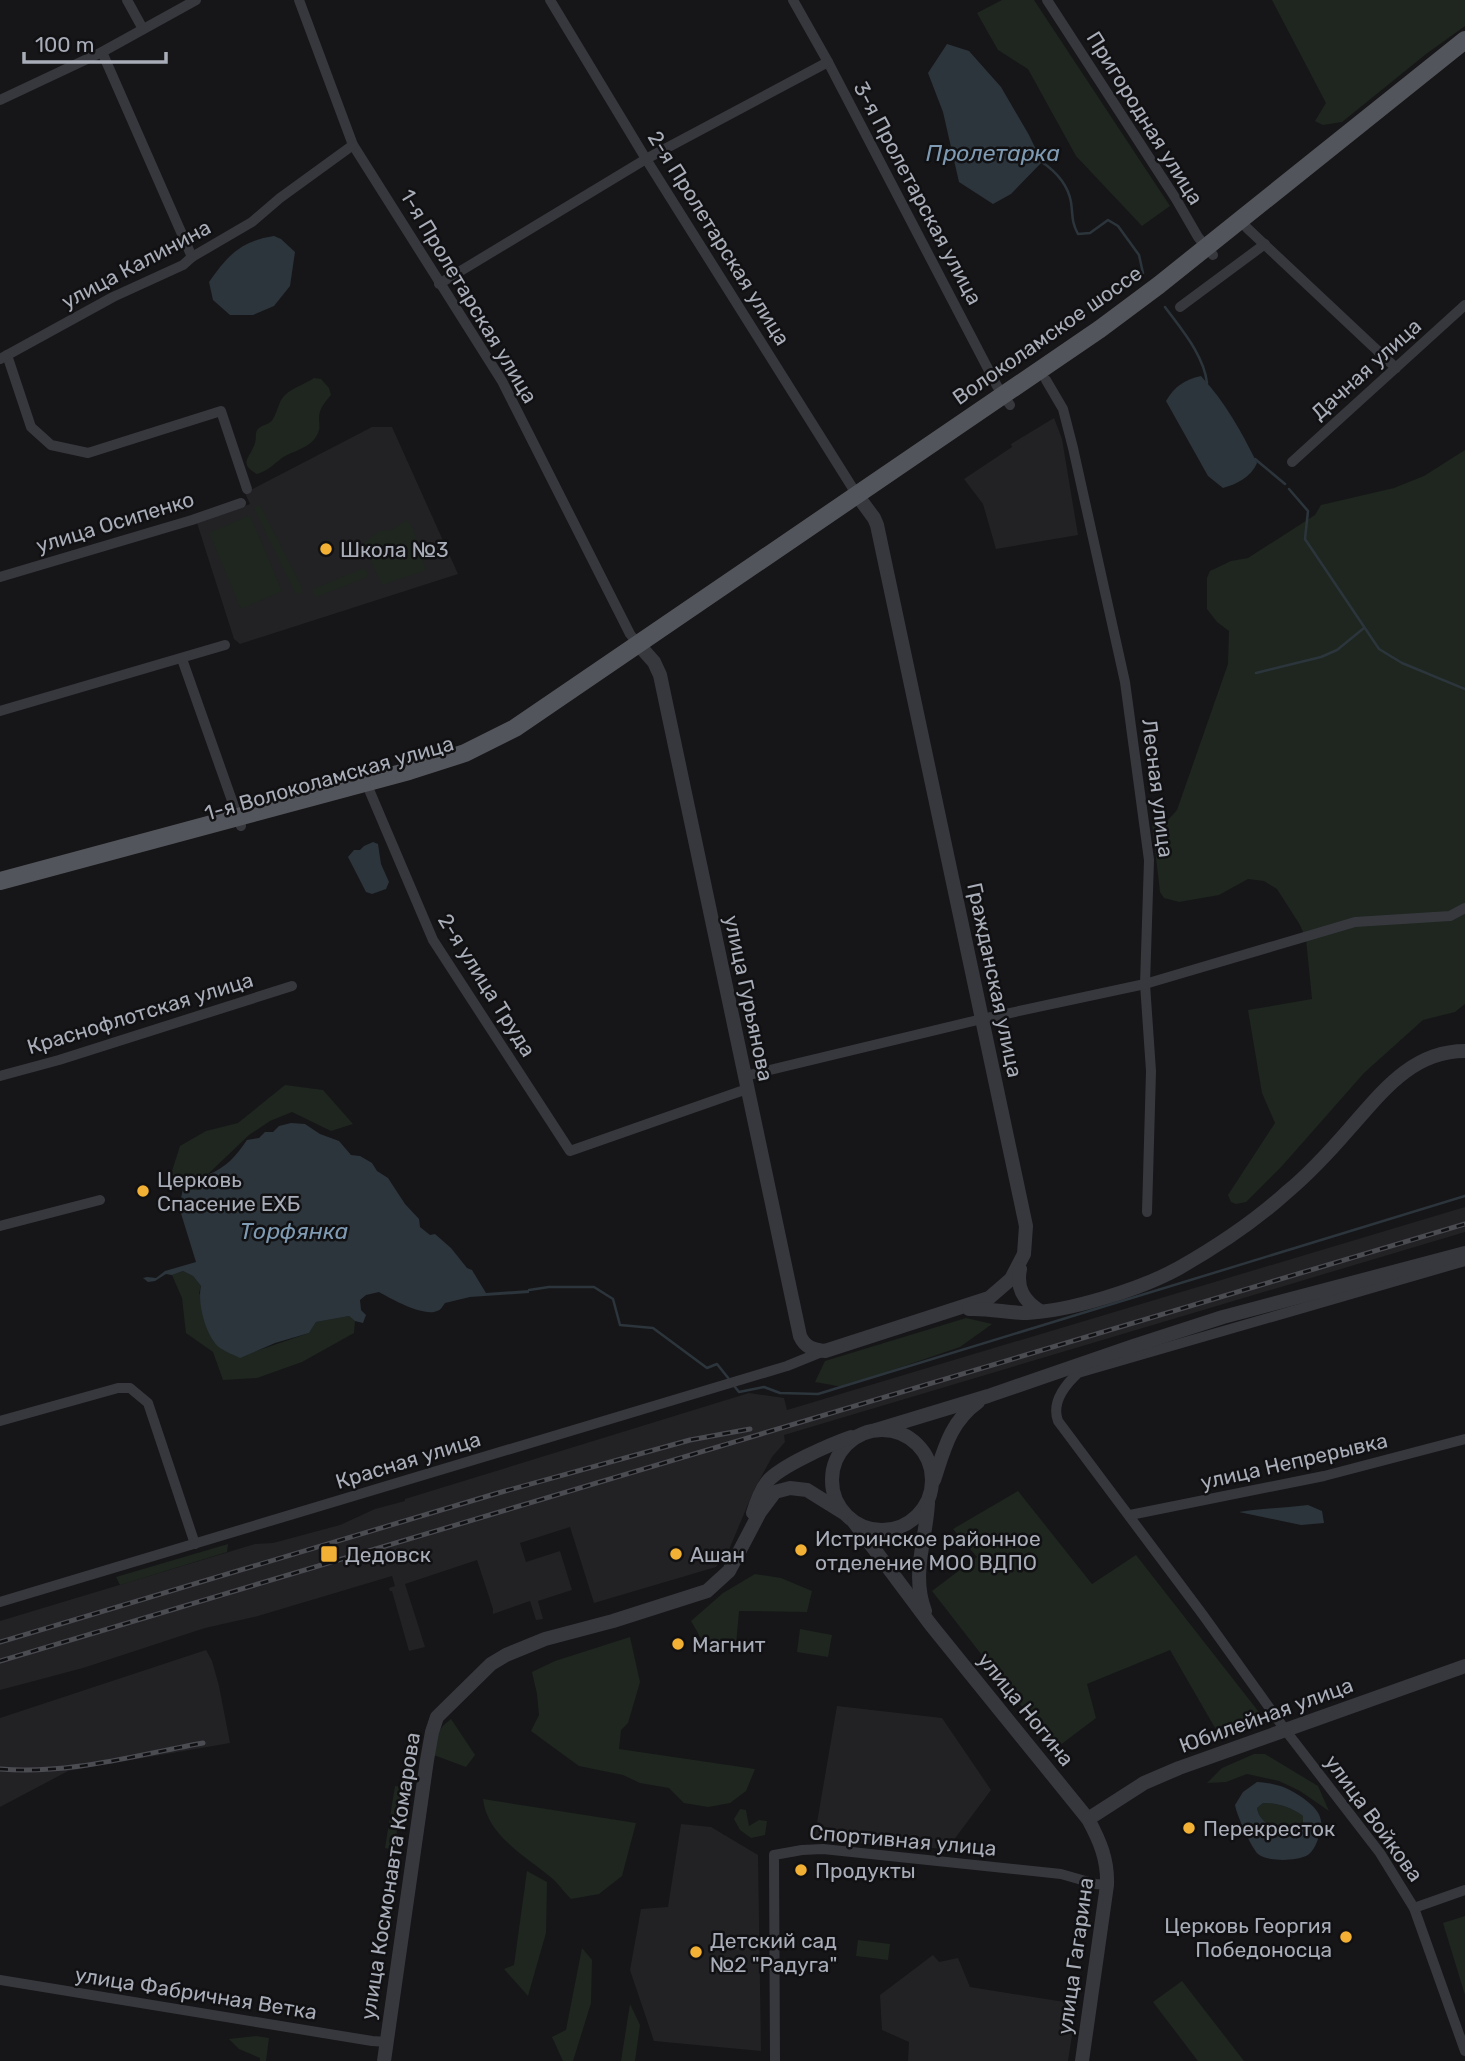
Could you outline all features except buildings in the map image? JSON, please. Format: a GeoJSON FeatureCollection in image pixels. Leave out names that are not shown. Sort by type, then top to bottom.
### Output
{"type":"FeatureCollection","features":[{"type":"Feature","properties":{"kind":"main road","name":"Волоколамское шоссе"},"geometry":{"type":"LineString","coordinates":[[1244,224],[1465,40]]}},
{"type":"Feature","properties":{"kind":"main road","name":"Волоколамское шоссе"},"geometry":{"type":"LineString","coordinates":[[642,648],[1007,400],[1209,251],[1465,52]]}},
{"type":"Feature","properties":{"kind":"main road","name":"Волоколамское шоссе"},"geometry":{"type":"LineString","coordinates":[[1007,400],[1046,380],[1107,338],[1209,251]]}},
{"type":"Feature","properties":{"kind":"main road","name":"1-я Волоколамская улица"},"geometry":{"type":"LineString","coordinates":[[0,881],[370,792],[438,773],[494,752],[556,714],[642,648]]}},
{"type":"Feature","properties":{"kind":"main road","name":"1-я Волоколамская улица"},"geometry":{"type":"LineString","coordinates":[[0,893],[465,753],[526,721],[642,648]]}},
{"type":"Feature","properties":{"kind":"street"},"geometry":{"type":"LineString","coordinates":[[127,0],[143,29]]}},
{"type":"Feature","properties":{"kind":"street"},"geometry":{"type":"LineString","coordinates":[[0,100],[102,52],[196,0]]}},
{"type":"Feature","properties":{"kind":"street","name":"1-я Пролетарская улица"},"geometry":{"type":"LineString","coordinates":[[299,0],[353,145],[502,381],[630,634],[642,648]]}},
{"type":"Feature","properties":{"kind":"street","name":"2-я Пролетарская улица"},"geometry":{"type":"LineString","coordinates":[[550,0],[646,159],[860,499]]}},
{"type":"Feature","properties":{"kind":"street","name":"3-я Пролетарская улица"},"geometry":{"type":"LineString","coordinates":[[793,0],[1007,400]]}},
{"type":"Feature","properties":{"kind":"street","name":"Пригородная улица"},"geometry":{"type":"LineString","coordinates":[[1047,0],[1209,251]]}},
{"type":"Feature","properties":{"kind":"street"},"geometry":{"type":"LineString","coordinates":[[102,52],[192,257]]}},
{"type":"Feature","properties":{"kind":"street"},"geometry":{"type":"LineString","coordinates":[[439,284],[646,159],[828,62]]}},
{"type":"Feature","properties":{"kind":"street","name":"улица Калинина"},"geometry":{"type":"LineString","coordinates":[[4,357],[113,297],[183,265],[252,222],[280,198],[353,145]]}},
{"type":"Feature","properties":{"kind":"street"},"geometry":{"type":"LineString","coordinates":[[1244,224],[1396,368]]}},
{"type":"Feature","properties":{"kind":"street"},"geometry":{"type":"LineString","coordinates":[[1180,307],[1265,244]]}},
{"type":"Feature","properties":{"kind":"street","name":"Дачная улица"},"geometry":{"type":"LineString","coordinates":[[1292,462],[1465,305]]}},
{"type":"Feature","properties":{"kind":"street"},"geometry":{"type":"LineString","coordinates":[[4,357],[31,426],[51,444],[88,453],[220,411],[247,489]]}},
{"type":"Feature","properties":{"kind":"street","name":"Лесная улица"},"geometry":{"type":"LineString","coordinates":[[1046,380],[1055,393],[1066,422],[1125,682],[1149,860],[1145,984],[1152,1071],[1147,1212]]}},
{"type":"Feature","properties":{"kind":"street","name":"Гражданская улица"},"geometry":{"type":"LineString","coordinates":[[825,1351],[989,1298],[1011,1279],[1022,1258],[1026,1226],[877,524],[860,499]]}},
{"type":"Feature","properties":{"kind":"street","name":"улица Осипенко"},"geometry":{"type":"LineString","coordinates":[[0,577],[241,503]]}},
{"type":"Feature","properties":{"kind":"street"},"geometry":{"type":"LineString","coordinates":[[0,711],[225,645]]}},
{"type":"Feature","properties":{"kind":"street","name":"улица Гурьянова"},"geometry":{"type":"LineString","coordinates":[[642,648],[654,662],[660,675],[800,1336],[807,1346],[825,1351]]}},
{"type":"Feature","properties":{"kind":"street"},"geometry":{"type":"LineString","coordinates":[[182,659],[239,822]]}},
{"type":"Feature","properties":{"kind":"street","name":"2-я улица Труда"},"geometry":{"type":"LineString","coordinates":[[370,792],[433,940],[570,1151],[746,1082]]}},
{"type":"Feature","properties":{"kind":"street"},"geometry":{"type":"LineString","coordinates":[[746,1082],[982,1019],[1145,984],[1355,922],[1450,916],[1465,908]]}},
{"type":"Feature","properties":{"kind":"street","name":"Краснофлотская улица"},"geometry":{"type":"LineString","coordinates":[[0,1076],[292,986]]}},
{"type":"Feature","properties":{"kind":"street"},"geometry":{"type":"LineString","coordinates":[[951,1311],[972,1308],[1023,1313],[1071,1307],[1128,1290],[1177,1269],[1260,1215],[1289,1191],[1350,1129],[1388,1085],[1414,1065],[1436,1055],[1465,1051]]}},
{"type":"Feature","properties":{"kind":"street"},"geometry":{"type":"LineString","coordinates":[[0,1226],[100,1200]]}},
{"type":"Feature","properties":{"kind":"street"},"geometry":{"type":"LineString","coordinates":[[745,1538],[755,1506],[768,1481],[816,1452],[859,1435],[988,1396],[1223,1317],[1465,1253]]}},
{"type":"Feature","properties":{"kind":"street"},"geometry":{"type":"LineString","coordinates":[[1022,1258],[1018,1285],[1027,1301],[1040,1311]]}},
{"type":"Feature","properties":{"kind":"street","name":"улица Войкова"},"geometry":{"type":"LineString","coordinates":[[1465,1261],[1078,1373],[1061,1394],[1055,1413],[1286,1731],[1380,1853],[1414,1908],[1465,2051]]}},
{"type":"Feature","properties":{"kind":"street","name":"Красная улица"},"geometry":{"type":"LineString","coordinates":[[0,1602],[774,1370],[825,1351]]}},
{"type":"Feature","properties":{"kind":"street"},"geometry":{"type":"LineString","coordinates":[[0,1421],[118,1388],[130,1388],[148,1403],[195,1544]]}},
{"type":"Feature","properties":{"kind":"street"},"geometry":{"type":"LineString","coordinates":[[931,1625],[921,1600],[918,1578],[928,1500],[954,1426],[966,1411],[988,1396]]}},
{"type":"Feature","properties":{"kind":"street"},"geometry":{"type":"LineString","coordinates":[[876,1430],[893,1431],[916,1443],[927,1457],[933,1484]]}},
{"type":"Feature","properties":{"kind":"street"},"geometry":{"type":"LineString","coordinates":[[849,1518],[833,1495],[831,1477],[839,1452],[859,1435]]}},
{"type":"Feature","properties":{"kind":"street","name":"улица Непрерывка"},"geometry":{"type":"LineString","coordinates":[[1130,1515],[1325,1476],[1465,1439]]}},
{"type":"Feature","properties":{"kind":"street"},"geometry":{"type":"LineString","coordinates":[[745,1538],[775,1492],[783,1489],[807,1490],[862,1527],[879,1530],[905,1525],[919,1514],[928,1500]]}},
{"type":"Feature","properties":{"kind":"street","name":"улица Ногина"},"geometry":{"type":"LineString","coordinates":[[849,1518],[931,1625],[1088,1819]]}},
{"type":"Feature","properties":{"kind":"street","name":"улица Космонавта Комарова"},"geometry":{"type":"LineString","coordinates":[[384,2061],[432,1732],[437,1717],[491,1664],[528,1645],[707,1591],[729,1571],[745,1538]]}},
{"type":"Feature","properties":{"kind":"street","name":"Юбилейная улица"},"geometry":{"type":"LineString","coordinates":[[1088,1819],[1144,1783],[1179,1768],[1465,1666]]}},
{"type":"Feature","properties":{"kind":"street","name":"улица Гагарина"},"geometry":{"type":"LineString","coordinates":[[1082,2061],[1108,1868],[1101,1842],[1088,1819]]}},
{"type":"Feature","properties":{"kind":"street","name":"Спортивная улица"},"geometry":{"type":"LineString","coordinates":[[775,2061],[774,1855],[823,1849],[1061,1874],[1107,1885]]}},
{"type":"Feature","properties":{"kind":"street"},"geometry":{"type":"LineString","coordinates":[[1414,1908],[1465,1890]]}},
{"type":"Feature","properties":{"kind":"street","name":"улица Фабричная Ветка"},"geometry":{"type":"LineString","coordinates":[[0,1980],[372,2042],[387,2042]]}},
{"type":"Feature","properties":{"kind":"shaded area"},"geometry":{"type":"Polygon","coordinates":[[[1002,0],[1034,0],[1170,206],[1142,226],[1076,156],[1028,69],[998,50],[977,13],[1002,0]]]}},
{"type":"Feature","properties":{"kind":"shaded area"},"geometry":{"type":"Polygon","coordinates":[[[1272,0],[1465,0],[1465,26],[1342,122],[1323,125],[1315,121],[1326,103],[1272,0]]]}},
{"type":"Feature","properties":{"kind":"shaded area"},"geometry":{"type":"Polygon","coordinates":[[[314,378],[321,379],[331,395],[320,412],[317,435],[305,447],[257,474],[248,466],[247,460],[255,443],[257,430],[275,416],[285,395],[314,378]]]}},
{"type":"Feature","properties":{"kind":"shaded area"},"geometry":{"type":"Polygon","coordinates":[[[1054,418],[1062,439],[1078,535],[996,549],[983,504],[964,479],[1012,447],[1011,444],[1054,418]]]}},
{"type":"Feature","properties":{"kind":"shaded area","name":"Школа №3"},"geometry":{"type":"Polygon","coordinates":[[[372,427],[392,427],[458,574],[240,644],[234,639],[197,523],[250,504],[245,493],[372,427]]]}},
{"type":"Feature","properties":{"kind":"shaded area"},"geometry":{"type":"Polygon","coordinates":[[[1465,450],[1465,1004],[1455,1012],[1423,1020],[1364,1073],[1282,1166],[1246,1202],[1236,1204],[1231,1202],[1228,1195],[1275,1123],[1262,1093],[1248,1010],[1312,999],[1306,939],[1277,889],[1264,881],[1248,879],[1219,895],[1179,902],[1164,898],[1160,892],[1152,823],[1168,820],[1177,810],[1228,664],[1229,631],[1217,622],[1207,609],[1207,578],[1210,571],[1231,561],[1248,558],[1315,515],[1321,505],[1394,488],[1424,476],[1465,450]]]}},
{"type":"Feature","properties":{"kind":"shaded area"},"geometry":{"type":"Polygon","coordinates":[[[260,505],[302,587],[300,594],[295,593],[254,508],[260,505]]]}},
{"type":"Feature","properties":{"kind":"shaded area"},"geometry":{"type":"Polygon","coordinates":[[[250,515],[282,591],[241,609],[209,533],[250,515]]]}},
{"type":"Feature","properties":{"kind":"shaded area"},"geometry":{"type":"Polygon","coordinates":[[[407,520],[413,528],[426,570],[382,585],[363,544],[379,531],[392,530],[407,520]]]}},
{"type":"Feature","properties":{"kind":"shaded area"},"geometry":{"type":"Polygon","coordinates":[[[364,568],[367,577],[317,597],[313,593],[313,589],[364,568]]]}},
{"type":"Feature","properties":{"kind":"shaded area"},"geometry":{"type":"Polygon","coordinates":[[[285,1085],[323,1090],[353,1124],[331,1131],[292,1112],[270,1121],[249,1135],[207,1175],[199,1190],[183,1189],[171,1174],[180,1146],[206,1131],[238,1123],[285,1085]]]}},
{"type":"Feature","properties":{"kind":"shaded area"},"geometry":{"type":"Polygon","coordinates":[[[1465,1207],[1465,1232],[784,1435],[785,1442],[772,1457],[754,1490],[728,1552],[716,1567],[594,1603],[570,1527],[520,1543],[526,1562],[560,1551],[572,1590],[538,1601],[543,1619],[536,1620],[530,1601],[493,1614],[477,1560],[405,1584],[425,1647],[409,1651],[389,1588],[395,1586],[392,1576],[258,1616],[205,1628],[83,1668],[0,1690],[0,1621],[255,1544],[273,1543],[340,1525],[405,1499],[749,1393],[784,1398],[787,1410],[1465,1207]]]}},
{"type":"Feature","properties":{"kind":"shaded area"},"geometry":{"type":"Polygon","coordinates":[[[183,1271],[193,1276],[201,1286],[199,1293],[231,1353],[239,1357],[309,1333],[316,1322],[349,1316],[355,1321],[354,1333],[302,1362],[257,1378],[223,1380],[213,1352],[186,1333],[182,1298],[172,1275],[183,1271]]]}},
{"type":"Feature","properties":{"kind":"shaded area"},"geometry":{"type":"Polygon","coordinates":[[[966,1318],[992,1324],[960,1347],[843,1387],[815,1382],[825,1361],[966,1318]]]}},
{"type":"Feature","properties":{"kind":"shaded area"},"geometry":{"type":"Polygon","coordinates":[[[1018,1491],[1092,1584],[1136,1555],[1262,1716],[1218,1733],[1170,1650],[1087,1684],[1096,1718],[1055,1749],[932,1591],[977,1557],[953,1529],[1018,1491]]]}},
{"type":"Feature","properties":{"kind":"shaded area"},"geometry":{"type":"Polygon","coordinates":[[[228,1544],[227,1552],[120,1585],[116,1577],[228,1544]]]}},
{"type":"Feature","properties":{"kind":"shaded area"},"geometry":{"type":"Polygon","coordinates":[[[755,1574],[781,1578],[812,1591],[807,1612],[739,1611],[736,1644],[703,1642],[691,1621],[723,1593],[755,1574]]]}},
{"type":"Feature","properties":{"kind":"shaded area"},"geometry":{"type":"Polygon","coordinates":[[[800,1629],[832,1635],[828,1657],[797,1652],[800,1629]]]}},
{"type":"Feature","properties":{"kind":"shaded area"},"geometry":{"type":"Polygon","coordinates":[[[630,1637],[640,1682],[628,1723],[621,1730],[619,1749],[755,1769],[746,1791],[730,1803],[708,1807],[684,1803],[669,1788],[579,1766],[531,1731],[539,1715],[532,1672],[555,1661],[630,1637]]]}},
{"type":"Feature","properties":{"kind":"shaded area"},"geometry":{"type":"Polygon","coordinates":[[[206,1650],[219,1686],[230,1743],[68,1771],[0,1807],[0,1718],[206,1650]]]}},
{"type":"Feature","properties":{"kind":"shaded area"},"geometry":{"type":"Polygon","coordinates":[[[837,1706],[942,1718],[991,1790],[947,1849],[814,1840],[837,1706]]]}},
{"type":"Feature","properties":{"kind":"shaded area"},"geometry":{"type":"Polygon","coordinates":[[[451,1719],[475,1755],[466,1767],[431,1754],[437,1735],[451,1719]]]}},
{"type":"Feature","properties":{"kind":"shaded area"},"geometry":{"type":"Polygon","coordinates":[[[1254,1754],[1265,1754],[1318,1786],[1329,1811],[1300,1791],[1279,1781],[1247,1774],[1226,1782],[1207,1783],[1222,1768],[1254,1754]]]}},
{"type":"Feature","properties":{"kind":"shaded area"},"geometry":{"type":"Polygon","coordinates":[[[395,1786],[404,1787],[394,1850],[385,1848],[395,1786]]]}},
{"type":"Feature","properties":{"kind":"shaded area"},"geometry":{"type":"Polygon","coordinates":[[[483,1799],[636,1823],[622,1876],[599,1894],[571,1899],[553,1879],[500,1835],[486,1812],[483,1799]]]}},
{"type":"Feature","properties":{"kind":"shaded area"},"geometry":{"type":"Polygon","coordinates":[[[1263,1803],[1284,1806],[1298,1813],[1303,1816],[1303,1826],[1282,1830],[1269,1825],[1259,1815],[1257,1808],[1263,1803]]]}},
{"type":"Feature","properties":{"kind":"shaded area"},"geometry":{"type":"Polygon","coordinates":[[[740,1809],[746,1810],[749,1826],[759,1820],[767,1821],[765,1835],[751,1838],[740,1830],[734,1819],[740,1809]]]}},
{"type":"Feature","properties":{"kind":"shaded area","name":"Детский сад №2 \"Радуга\""},"geometry":{"type":"Polygon","coordinates":[[[681,1824],[711,1827],[758,1855],[761,2051],[654,2041],[630,1970],[641,1909],[668,1907],[681,1824]]]}},
{"type":"Feature","properties":{"kind":"shaded area"},"geometry":{"type":"Polygon","coordinates":[[[527,1871],[547,1882],[546,1933],[528,1996],[504,1969],[514,1965],[527,1871]]]}},
{"type":"Feature","properties":{"kind":"shaded area"},"geometry":{"type":"Polygon","coordinates":[[[1465,1916],[1465,1995],[1443,1923],[1465,1916]]]}},
{"type":"Feature","properties":{"kind":"shaded area"},"geometry":{"type":"Polygon","coordinates":[[[858,1940],[890,1944],[888,1960],[856,1956],[858,1940]]]}},
{"type":"Feature","properties":{"kind":"shaded area"},"geometry":{"type":"Polygon","coordinates":[[[582,1948],[592,1960],[591,2003],[573,2061],[563,2061],[552,2037],[566,2030],[582,1948]]]}},
{"type":"Feature","properties":{"kind":"shaded area"},"geometry":{"type":"Polygon","coordinates":[[[933,1955],[939,1962],[958,1958],[970,1987],[1077,2004],[1068,2061],[908,2061],[909,2042],[882,2030],[880,1995],[933,1955]]]}},
{"type":"Feature","properties":{"kind":"shaded area"},"geometry":{"type":"Polygon","coordinates":[[[1182,1981],[1244,2061],[1198,2061],[1153,2002],[1182,1981]]]}},
{"type":"Feature","properties":{"kind":"shaded area"},"geometry":{"type":"Polygon","coordinates":[[[630,2004],[640,2025],[635,2061],[621,2061],[630,2004]]]}},
{"type":"Feature","properties":{"kind":"shaded area"},"geometry":{"type":"Polygon","coordinates":[[[256,2036],[269,2038],[266,2061],[260,2061],[260,2058],[239,2049],[229,2039],[256,2036]]]}},
{"type":"Feature","properties":{"kind":"water","name":"Пролетарка"},"geometry":{"type":"Polygon","coordinates":[[[947,44],[969,51],[1001,87],[1042,162],[1011,194],[993,204],[959,182],[943,112],[928,73],[947,44]]]}},
{"type":"Feature","properties":{"kind":"water"},"geometry":{"type":"Polygon","coordinates":[[[274,236],[295,252],[290,286],[274,306],[253,315],[230,315],[213,300],[209,282],[236,251],[263,238],[274,236]]]}},
{"type":"Feature","properties":{"kind":"water"},"geometry":{"type":"Polygon","coordinates":[[[1201,376],[1232,417],[1257,463],[1243,479],[1223,488],[1208,476],[1166,401],[1180,384],[1201,376]]]}},
{"type":"Feature","properties":{"kind":"water"},"geometry":{"type":"Polygon","coordinates":[[[373,842],[378,844],[381,864],[389,882],[386,889],[372,894],[366,892],[348,857],[354,850],[360,850],[373,842]]]}},
{"type":"Feature","properties":{"kind":"water","name":"Торфянка"},"geometry":{"type":"Polygon","coordinates":[[[305,1124],[320,1134],[339,1141],[351,1155],[360,1156],[372,1163],[377,1171],[388,1178],[405,1204],[419,1219],[420,1227],[430,1235],[435,1234],[451,1248],[467,1268],[472,1270],[486,1293],[529,1290],[529,1293],[470,1297],[445,1303],[440,1310],[424,1312],[379,1292],[366,1295],[360,1300],[361,1310],[366,1315],[363,1323],[349,1316],[316,1322],[309,1333],[275,1343],[240,1358],[220,1348],[207,1328],[200,1301],[201,1286],[193,1276],[183,1271],[166,1274],[155,1281],[148,1282],[143,1278],[156,1278],[165,1271],[196,1262],[179,1207],[183,1189],[199,1190],[207,1175],[230,1161],[247,1140],[259,1138],[265,1132],[273,1132],[279,1126],[305,1124]]]}},
{"type":"Feature","properties":{"kind":"water"},"geometry":{"type":"Polygon","coordinates":[[[1308,1505],[1322,1511],[1324,1523],[1301,1525],[1239,1512],[1256,1510],[1308,1505]]]}},
{"type":"Feature","properties":{"kind":"water"},"geometry":{"type":"Polygon","coordinates":[[[1257,1782],[1270,1783],[1292,1791],[1309,1802],[1321,1820],[1314,1849],[1306,1856],[1289,1860],[1262,1857],[1258,1854],[1235,1805],[1243,1792],[1257,1782]],[[1268,1803],[1257,1808],[1259,1815],[1269,1825],[1282,1830],[1303,1826],[1303,1816],[1284,1806],[1268,1803]]]}},
{"type":"Feature","properties":{"kind":"waterway"},"geometry":{"type":"LineString","coordinates":[[1042,162],[1064,184],[1078,234],[1090,233],[1108,220],[1118,226],[1139,255],[1143,273]]}},
{"type":"Feature","properties":{"kind":"waterway"},"geometry":{"type":"LineString","coordinates":[[1165,307],[1197,352],[1207,383]]}},
{"type":"Feature","properties":{"kind":"waterway"},"geometry":{"type":"LineString","coordinates":[[1255,459],[1285,484]]}},
{"type":"Feature","properties":{"kind":"waterway"},"geometry":{"type":"LineString","coordinates":[[1289,489],[1308,511],[1305,539],[1379,649],[1402,663],[1465,689]]}},
{"type":"Feature","properties":{"kind":"waterway"},"geometry":{"type":"LineString","coordinates":[[1256,673],[1321,657],[1337,650],[1364,628]]}},
{"type":"Feature","properties":{"kind":"waterway"},"geometry":{"type":"LineString","coordinates":[[735,1387],[739,1392],[764,1387],[780,1393],[818,1394],[1465,1196]]}},
{"type":"Feature","properties":{"kind":"waterway"},"geometry":{"type":"LineString","coordinates":[[529,1290],[594,1287],[613,1299],[620,1325],[653,1328],[707,1368],[717,1364],[729,1379]]}},
{"type":"Feature","properties":{"kind":"railway"},"geometry":{"type":"LineString","coordinates":[[0,1661],[1465,1224]]}},
{"type":"Feature","properties":{"kind":"railway"},"geometry":{"type":"LineString","coordinates":[[0,1642],[498,1493],[690,1440],[750,1429]]}},
{"type":"Feature","properties":{"kind":"railway"},"geometry":{"type":"LineString","coordinates":[[0,1769],[76,1767],[203,1743]]}},
{"type":"Feature","properties":{"kind":"place","name":"Школа №3"},"geometry":{"type":"Point","coordinates":[326,549]}},
{"type":"Feature","properties":{"kind":"place","name":"Церковь Спасение ЕХБ"},"geometry":{"type":"Point","coordinates":[143,1191]}},
{"type":"Feature","properties":{"kind":"place","name":"Истринское районное отделение МОО ВДПО"},"geometry":{"type":"Point","coordinates":[801,1550]}},
{"type":"Feature","properties":{"kind":"place","name":"Дедовск"},"geometry":{"type":"Point","coordinates":[329,1554]}},
{"type":"Feature","properties":{"kind":"place","name":"Ашан"},"geometry":{"type":"Point","coordinates":[676,1554]}},
{"type":"Feature","properties":{"kind":"place","name":"Магнит"},"geometry":{"type":"Point","coordinates":[678,1644]}},
{"type":"Feature","properties":{"kind":"place","name":"Перекресток"},"geometry":{"type":"Point","coordinates":[1189,1828]}},
{"type":"Feature","properties":{"kind":"place","name":"Продукты"},"geometry":{"type":"Point","coordinates":[801,1870]}},
{"type":"Feature","properties":{"kind":"place","name":"Церковь Георгия Победоносца"},"geometry":{"type":"Point","coordinates":[1346,1937]}},
{"type":"Feature","properties":{"kind":"place","name":"Детский сад №2 \"Радуга\""},"geometry":{"type":"Point","coordinates":[696,1952]}}]}
